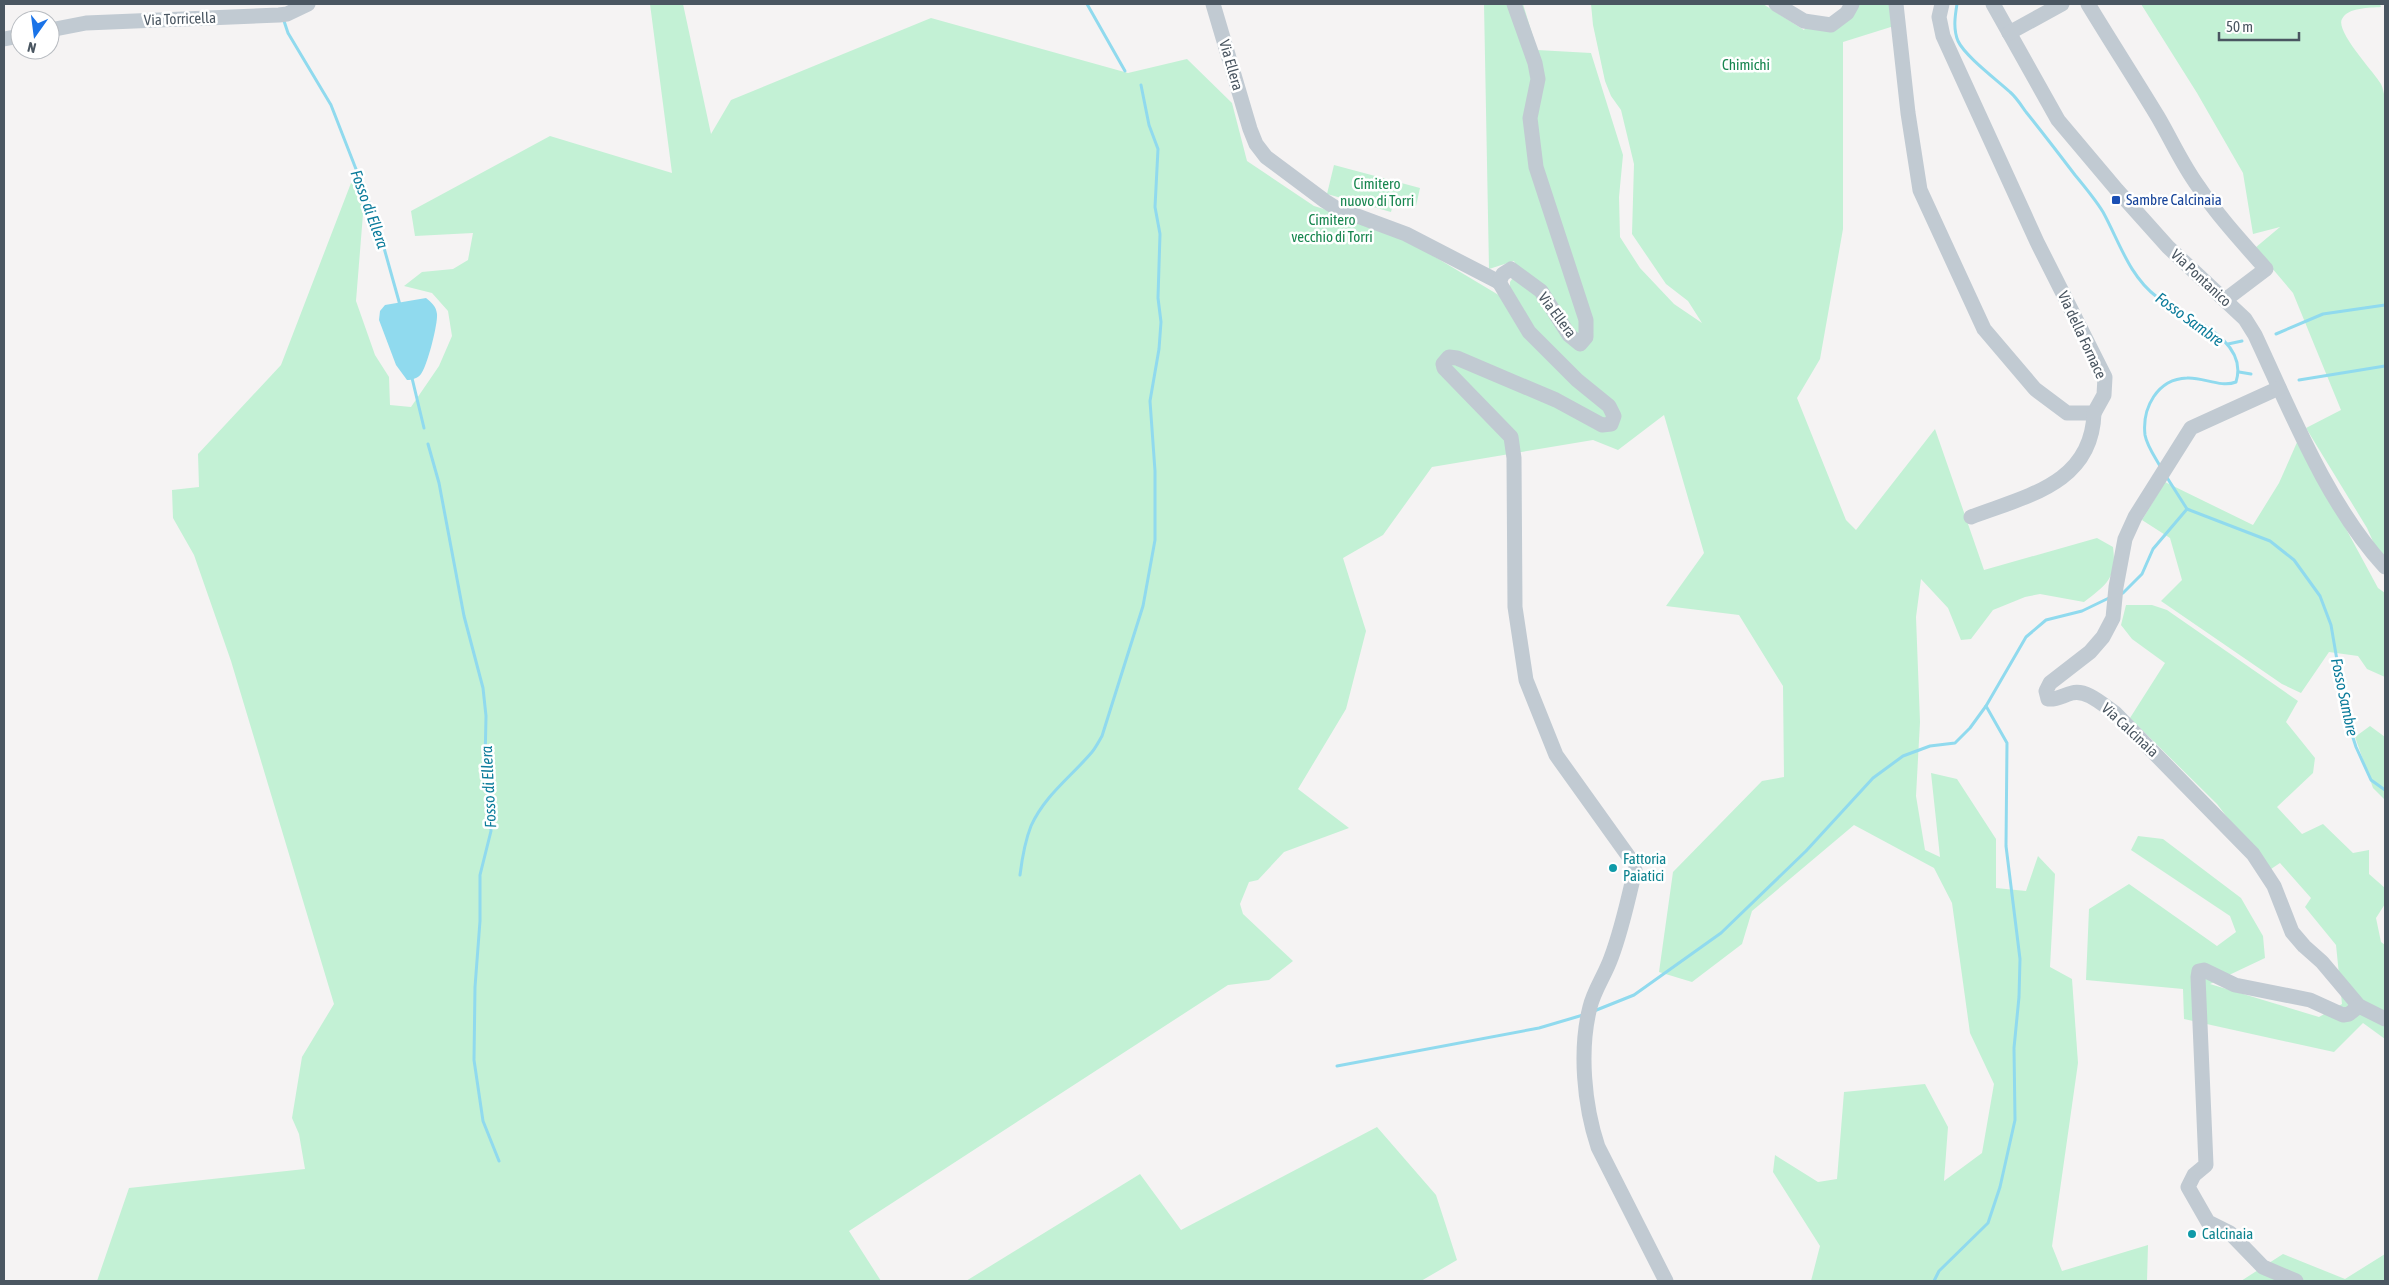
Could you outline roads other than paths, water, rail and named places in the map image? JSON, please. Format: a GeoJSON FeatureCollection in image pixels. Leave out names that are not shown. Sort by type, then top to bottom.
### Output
{"type":"FeatureCollection","features":[{"type":"Feature","properties":{"kind":"street","name":"Via Torricella"},"geometry":{"type":"LineString","coordinates":[[60,28],[86,23],[283,15],[308,4]]}},
{"type":"Feature","properties":{"kind":"street","name":"Via Ellera"},"geometry":{"type":"LineString","coordinates":[[1213,4],[1250,129],[1256,144],[1266,157],[1336,208],[1406,234],[1498,282],[1503,274],[1511,269],[1541,291],[1569,335],[1580,344],[1586,337],[1586,320],[1536,167],[1530,118],[1538,79],[1536,63],[1514,4]]}},
{"type":"Feature","properties":{"kind":"street"},"geometry":{"type":"LineString","coordinates":[[1776,4],[1804,21],[1832,24],[1847,13],[1852,4]]}},
{"type":"Feature","properties":{"kind":"street"},"geometry":{"type":"LineString","coordinates":[[1896,4],[1908,113],[1920,190],[1984,329],[2034,388],[2067,413],[2094,413]]}},
{"type":"Feature","properties":{"kind":"street","name":"Via della Fornace"},"geometry":{"type":"LineString","coordinates":[[1942,4],[1939,17],[1943,36],[2037,242],[2106,377],[2104,395],[2094,413],[2092,436],[2072,471],[2050,487],[1972,517]]}},
{"type":"Feature","properties":{"kind":"street","name":"Via Pontanico"},"geometry":{"type":"LineString","coordinates":[[1993,4],[2049,105],[2064,127],[2168,247],[2245,319],[2255,335],[2279,388],[2339,504],[2370,551],[2385,567]]}},
{"type":"Feature","properties":{"kind":"street"},"geometry":{"type":"LineString","coordinates":[[2009,33],[2062,4]]}},
{"type":"Feature","properties":{"kind":"street"},"geometry":{"type":"LineString","coordinates":[[2088,4],[2158,116],[2176,148],[2179,158],[2197,185],[2220,217],[2266,269],[2225,300]]}},
{"type":"Feature","properties":{"kind":"street"},"geometry":{"type":"LineString","coordinates":[[1498,282],[1529,332],[1578,380],[1609,406],[1614,416],[1611,424],[1602,425],[1556,400],[1457,358],[1449,357],[1443,364],[1444,368],[1511,437],[1514,458],[1515,607],[1526,680],[1556,755],[1632,864],[1625,918],[1611,960],[1591,1004],[1587,1021],[1585,1070],[1594,1134],[1603,1159],[1666,1281]]}},
{"type":"Feature","properties":{"kind":"street","name":"Via Calcinaia"},"geometry":{"type":"LineString","coordinates":[[2279,388],[2191,428],[2169,460],[2135,518],[2125,540],[2113,618],[2103,637],[2090,652],[2050,684],[2046,691],[2048,699],[2056,700],[2074,692],[2084,694],[2114,713],[2135,733],[2254,854],[2274,886],[2292,932],[2322,962],[2359,1006],[2385,1019]]}},
{"type":"Feature","properties":{"kind":"street"},"geometry":{"type":"LineString","coordinates":[[2296,1281],[2263,1267],[2230,1233],[2208,1222],[2188,1187],[2194,1175],[2206,1165],[2199,972],[2204,970],[2236,984],[2310,1000],[2343,1015],[2349,1014],[2359,1006]]}},
{"type":"Feature","properties":{"kind":"water"},"geometry":{"type":"Polygon","coordinates":[[[426,298],[433,305],[437,314],[434,336],[421,374],[418,377],[407,380],[396,365],[379,320],[380,311],[385,305],[426,298]]]}},
{"type":"Feature","properties":{"kind":"waterway"},"geometry":{"type":"LineString","coordinates":[[1087,4],[1125,71]]}},
{"type":"Feature","properties":{"kind":"waterway","name":"Fosso Sambre"},"geometry":{"type":"LineString","coordinates":[[1957,4],[1955,32],[1958,41],[1974,61],[2014,96],[2090,193],[2103,212],[2126,258],[2139,279],[2157,297],[2212,330],[2233,353],[2238,367],[2236,382],[2224,384],[2193,378],[2176,380],[2160,389],[2154,397],[2146,415],[2145,435],[2149,447],[2160,466]]}},
{"type":"Feature","properties":{"kind":"waterway","name":"Fosso di Ellera"},"geometry":{"type":"LineString","coordinates":[[283,18],[288,33],[331,105],[377,223],[400,305]]}},
{"type":"Feature","properties":{"kind":"waterway"},"geometry":{"type":"LineString","coordinates":[[1020,875],[1027,838],[1037,815],[1043,805],[1092,752],[1102,736],[1143,606],[1155,540],[1155,471],[1150,401],[1159,349],[1161,322],[1158,298],[1160,234],[1155,207],[1158,149],[1149,125],[1141,85]]}},
{"type":"Feature","properties":{"kind":"waterway"},"geometry":{"type":"LineString","coordinates":[[2276,334],[2323,314],[2385,305]]}},
{"type":"Feature","properties":{"kind":"waterway"},"geometry":{"type":"LineString","coordinates":[[2228,344],[2242,341]]}},
{"type":"Feature","properties":{"kind":"waterway"},"geometry":{"type":"LineString","coordinates":[[2299,380],[2385,366]]}},
{"type":"Feature","properties":{"kind":"waterway"},"geometry":{"type":"LineString","coordinates":[[2239,372],[2251,374]]}},
{"type":"Feature","properties":{"kind":"waterway","name":"Fosso di Ellera"},"geometry":{"type":"LineString","coordinates":[[412,378],[424,428]]}},
{"type":"Feature","properties":{"kind":"waterway","name":"Fosso di Ellera"},"geometry":{"type":"LineString","coordinates":[[428,444],[439,483],[464,616],[483,688],[486,716],[485,764],[491,831],[480,875],[474,1060],[483,1121],[499,1161]]}},
{"type":"Feature","properties":{"kind":"waterway","name":"Fosso Sambre"},"geometry":{"type":"LineString","coordinates":[[2166,476],[2187,509],[2270,541],[2294,560],[2320,596],[2331,625],[2347,719],[2356,747],[2371,780],[2385,790]]}},
{"type":"Feature","properties":{"kind":"waterway"},"geometry":{"type":"LineString","coordinates":[[2119,595],[2142,574],[2153,549],[2187,509]]}},
{"type":"Feature","properties":{"kind":"waterway"},"geometry":{"type":"LineString","coordinates":[[1934,1281],[1939,1271],[1988,1223],[2000,1187],[2015,1120],[2014,1048],[2019,997],[2020,959],[2006,846],[2007,743],[1986,706],[2026,637],[2046,620],[2082,611],[2111,597]]}},
{"type":"Feature","properties":{"kind":"waterway"},"geometry":{"type":"LineString","coordinates":[[1594,1011],[1634,995],[1721,933],[1806,851],[1873,778],[1903,756],[1930,746],[1955,743],[1970,728],[1986,706]]}},
{"type":"Feature","properties":{"kind":"waterway"},"geometry":{"type":"LineString","coordinates":[[1337,1066],[1539,1028],[1583,1015]]}},
{"type":"Feature","properties":{"kind":"place","name":"Sambre Calcinaia"},"geometry":{"type":"Point","coordinates":[2116,200]}},
{"type":"Feature","properties":{"kind":"place","name":"Fattoria Paiatici"},"geometry":{"type":"Point","coordinates":[1613,868]}},
{"type":"Feature","properties":{"kind":"place","name":"Calcinaia"},"geometry":{"type":"Point","coordinates":[2192,1234]}},
{"type":"Feature","properties":{"kind":"park label","name":"Chimichi"},"geometry":{"type":"Point","coordinates":[1746,65]}},
{"type":"Feature","properties":{"kind":"park label","name":"Cimitero nuovo di Torri"},"geometry":{"type":"Point","coordinates":[1377,192]}},
{"type":"Feature","properties":{"kind":"park label","name":"Cimitero vecchio di Torri"},"geometry":{"type":"Point","coordinates":[1332,228]}}]}
